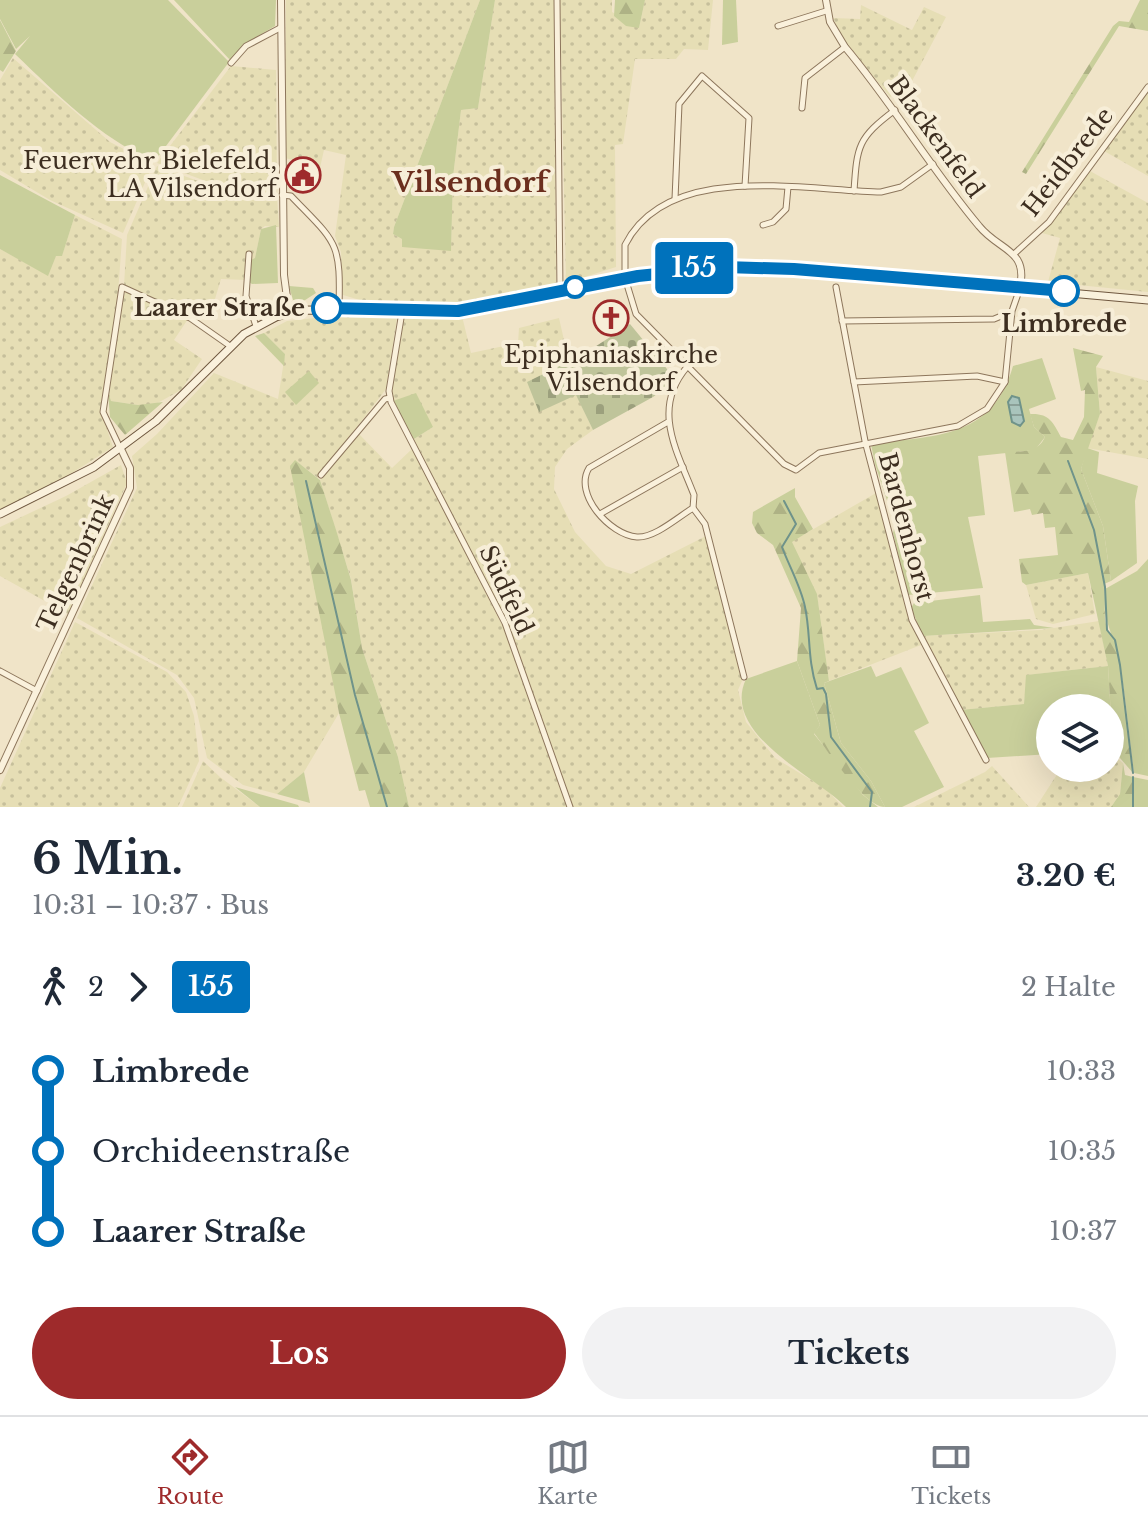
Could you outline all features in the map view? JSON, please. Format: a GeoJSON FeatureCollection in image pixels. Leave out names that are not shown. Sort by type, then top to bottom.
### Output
{"type":"FeatureCollection","features":[{"type":"Feature","properties":{"kind":"main road"},"geometry":{"type":"LineString","coordinates":[[0,514],[76,477],[121,449],[159,419],[230,346],[256,326],[289,313],[339,307],[402,312],[471,309],[625,278],[694,268],[758,267],[1148,300]]}},
{"type":"Feature","properties":{"kind":"street"},"geometry":{"type":"LineString","coordinates":[[281,0],[282,195],[289,313]]}},
{"type":"Feature","properties":{"kind":"street"},"geometry":{"type":"LineString","coordinates":[[557,0],[560,291]]}},
{"type":"Feature","properties":{"kind":"street","name":"Blackenfeld"},"geometry":{"type":"LineString","coordinates":[[826,0],[826,11],[834,31],[845,47],[981,229],[1014,254]]}},
{"type":"Feature","properties":{"kind":"street"},"geometry":{"type":"LineString","coordinates":[[778,26],[826,11]]}},
{"type":"Feature","properties":{"kind":"street"},"geometry":{"type":"LineString","coordinates":[[231,63],[246,46],[280,28]]}},
{"type":"Feature","properties":{"kind":"street"},"geometry":{"type":"LineString","coordinates":[[802,108],[805,78],[845,47]]}},
{"type":"Feature","properties":{"kind":"street"},"geometry":{"type":"LineString","coordinates":[[675,199],[679,104],[702,76],[749,118],[745,186]]}},
{"type":"Feature","properties":{"kind":"street","name":"Heidbrede"},"geometry":{"type":"LineString","coordinates":[[1014,254],[1049,222],[1148,87]]}},
{"type":"Feature","properties":{"kind":"street"},"geometry":{"type":"LineString","coordinates":[[854,191],[860,142],[868,131],[895,110]]}},
{"type":"Feature","properties":{"kind":"street"},"geometry":{"type":"LineString","coordinates":[[933,164],[895,189],[854,191],[745,186],[675,199],[629,237],[623,260],[636,314],[790,468],[802,469],[819,453],[968,422],[987,409],[1005,382],[1012,311],[1020,287],[1022,267],[1014,254]]}},
{"type":"Feature","properties":{"kind":"street"},"geometry":{"type":"LineString","coordinates":[[763,225],[773,222],[786,209],[788,187]]}},
{"type":"Feature","properties":{"kind":"street"},"geometry":{"type":"LineString","coordinates":[[282,195],[291,196],[336,246],[340,264],[339,307]]}},
{"type":"Feature","properties":{"kind":"street"},"geometry":{"type":"LineString","coordinates":[[249,254],[246,296],[256,326]]}},
{"type":"Feature","properties":{"kind":"street"},"geometry":{"type":"LineString","coordinates":[[121,449],[103,412],[122,287],[190,318],[230,346]]}},
{"type":"Feature","properties":{"kind":"street","name":"Bardenhorst"},"geometry":{"type":"LineString","coordinates":[[836,287],[865,441],[912,620],[986,760]]}},
{"type":"Feature","properties":{"kind":"street"},"geometry":{"type":"LineString","coordinates":[[842,321],[994,319],[1012,311]]}},
{"type":"Feature","properties":{"kind":"street"},"geometry":{"type":"LineString","coordinates":[[321,475],[385,399],[390,398],[402,312]]}},
{"type":"Feature","properties":{"kind":"street"},"geometry":{"type":"LineString","coordinates":[[687,367],[667,404],[668,422],[694,495],[693,508],[705,524],[744,677]]}},
{"type":"Feature","properties":{"kind":"street"},"geometry":{"type":"LineString","coordinates":[[854,382],[977,376],[1005,382]]}},
{"type":"Feature","properties":{"kind":"street","name":"Südfeld"},"geometry":{"type":"LineString","coordinates":[[390,398],[505,623],[570,807]]}},
{"type":"Feature","properties":{"kind":"street"},"geometry":{"type":"LineString","coordinates":[[668,422],[589,468],[584,481],[586,489],[600,514],[613,527],[639,537],[693,508]]}},
{"type":"Feature","properties":{"kind":"street","name":"Telgenbrink"},"geometry":{"type":"LineString","coordinates":[[0,770],[130,488],[131,471],[121,449]]}},
{"type":"Feature","properties":{"kind":"street"},"geometry":{"type":"LineString","coordinates":[[600,514],[683,467]]}},
{"type":"Feature","properties":{"kind":"street"},"geometry":{"type":"LineString","coordinates":[[0,671],[37,691]]}},
{"type":"Feature","properties":{"kind":"shaded area"},"geometry":{"type":"Polygon","coordinates":[[[286,0],[480,0],[393,234],[402,239],[451,250],[453,177],[461,110],[478,108],[495,0],[554,0],[556,286],[460,305],[424,308],[380,306],[343,295],[341,252],[335,236],[346,155],[324,150],[319,172],[309,164],[285,158],[286,0]]]}},
{"type":"Feature","properties":{"kind":"shaded area"},"geometry":{"type":"Polygon","coordinates":[[[560,0],[612,0],[612,12],[639,28],[645,0],[713,0],[708,50],[684,49],[676,59],[635,59],[623,144],[615,145],[616,267],[566,283],[560,0]]]}},
{"type":"Feature","properties":{"kind":"shaded area"},"geometry":{"type":"Polygon","coordinates":[[[861,5],[912,30],[924,7],[946,17],[911,83],[890,97],[843,39],[833,18],[860,19],[861,5]]]}},
{"type":"Feature","properties":{"kind":"shaded area"},"geometry":{"type":"Polygon","coordinates":[[[13,58],[110,142],[153,164],[123,233],[50,200],[0,170],[0,80],[13,58]]]}},
{"type":"Feature","properties":{"kind":"shaded area"},"geometry":{"type":"Polygon","coordinates":[[[231,66],[276,70],[277,193],[219,186],[157,163],[231,66]]]}},
{"type":"Feature","properties":{"kind":"shaded area"},"geometry":{"type":"Polygon","coordinates":[[[1148,91],[1148,176],[1104,151],[1148,91]]]}},
{"type":"Feature","properties":{"kind":"shaded area"},"geometry":{"type":"Polygon","coordinates":[[[157,166],[217,188],[277,196],[279,227],[265,226],[261,229],[255,258],[245,280],[221,279],[212,309],[195,318],[124,286],[127,235],[157,166]]]}},
{"type":"Feature","properties":{"kind":"shaded area"},"geometry":{"type":"Polygon","coordinates":[[[1090,171],[1148,203],[1148,292],[1048,282],[1060,238],[1042,233],[1090,171]]]}},
{"type":"Feature","properties":{"kind":"shaded area"},"geometry":{"type":"Polygon","coordinates":[[[75,215],[122,239],[116,321],[100,408],[113,447],[53,485],[0,509],[0,249],[48,275],[56,255],[62,255],[75,215]]]}},
{"type":"Feature","properties":{"kind":"shaded area"},"geometry":{"type":"Polygon","coordinates":[[[126,291],[188,319],[174,340],[202,359],[181,390],[154,405],[111,401],[108,397],[122,299],[126,291]]]}},
{"type":"Feature","properties":{"kind":"shaded area"},"geometry":{"type":"Polygon","coordinates":[[[351,314],[397,318],[386,389],[318,478],[296,461],[339,713],[304,772],[277,794],[243,785],[207,758],[194,698],[177,675],[77,618],[137,488],[132,456],[214,373],[278,399],[285,354],[264,333],[287,321],[351,314]]]}},
{"type":"Feature","properties":{"kind":"shaded area"},"geometry":{"type":"Polygon","coordinates":[[[462,316],[471,353],[518,343],[519,328],[559,318],[569,362],[527,383],[576,394],[593,430],[567,449],[555,467],[554,489],[575,532],[606,566],[631,574],[706,536],[742,681],[738,690],[746,722],[775,758],[826,789],[843,807],[573,807],[507,621],[414,439],[433,427],[393,401],[392,387],[404,318],[462,316]]]}},
{"type":"Feature","properties":{"kind":"shaded area"},"geometry":{"type":"Polygon","coordinates":[[[1096,367],[1148,381],[1148,459],[1087,448],[1100,414],[1096,367]]]}},
{"type":"Feature","properties":{"kind":"shaded area"},"geometry":{"type":"Polygon","coordinates":[[[359,434],[392,468],[413,448],[504,629],[567,807],[409,807],[398,757],[362,648],[351,579],[320,480],[359,434]]]}},
{"type":"Feature","properties":{"kind":"shaded area"},"geometry":{"type":"Polygon","coordinates":[[[121,465],[127,483],[68,614],[0,576],[0,527],[66,496],[121,465]]]}},
{"type":"Feature","properties":{"kind":"shaded area"},"geometry":{"type":"Polygon","coordinates":[[[876,493],[903,598],[921,645],[829,681],[817,595],[791,542],[876,493]]]}},
{"type":"Feature","properties":{"kind":"shaded area"},"geometry":{"type":"Polygon","coordinates":[[[1088,573],[1095,614],[1053,624],[1036,619],[1026,585],[1088,573]]]}},
{"type":"Feature","properties":{"kind":"shaded area"},"geometry":{"type":"Polygon","coordinates":[[[1099,621],[1108,666],[1027,675],[1024,704],[960,710],[923,636],[1041,630],[1099,621]]]}},
{"type":"Feature","properties":{"kind":"shaded area"},"geometry":{"type":"Polygon","coordinates":[[[75,622],[167,672],[186,692],[194,716],[199,761],[178,807],[0,807],[0,788],[75,622]]]}},
{"type":"Feature","properties":{"kind":"shaded area"},"geometry":{"type":"Polygon","coordinates":[[[203,761],[220,777],[260,807],[182,807],[203,761]]]}},
{"type":"Feature","properties":{"kind":"shaded area"},"geometry":{"type":"Polygon","coordinates":[[[992,766],[1029,807],[914,807],[985,772],[992,766]]]}},
{"type":"Feature","properties":{"kind":"shaded area"},"geometry":{"type":"Polygon","coordinates":[[[1052,782],[1121,782],[1120,794],[1111,807],[1036,807],[1052,782]]]}},
{"type":"Feature","properties":{"kind":"green space"},"geometry":{"type":"Polygon","coordinates":[[[0,0],[168,0],[229,62],[154,162],[97,127],[15,54],[30,36],[16,49],[0,19],[0,0]]]}},
{"type":"Feature","properties":{"kind":"green space"},"geometry":{"type":"Polygon","coordinates":[[[174,0],[276,0],[275,26],[245,44],[230,60],[174,0]]]}},
{"type":"Feature","properties":{"kind":"green space"},"geometry":{"type":"Polygon","coordinates":[[[480,0],[495,0],[478,108],[461,110],[453,177],[451,251],[402,247],[402,239],[393,234],[394,227],[480,0]]]}},
{"type":"Feature","properties":{"kind":"green space"},"geometry":{"type":"Polygon","coordinates":[[[615,0],[645,0],[639,28],[626,26],[614,16],[615,0]]]}},
{"type":"Feature","properties":{"kind":"green space"},"geometry":{"type":"Polygon","coordinates":[[[723,0],[736,0],[738,42],[722,45],[723,0]]]}},
{"type":"Feature","properties":{"kind":"green space"},"geometry":{"type":"Polygon","coordinates":[[[1140,0],[1148,0],[1148,31],[1119,26],[1026,174],[1022,172],[1113,26],[1119,21],[1129,22],[1140,0]]]}},
{"type":"Feature","properties":{"kind":"green space"},"geometry":{"type":"Polygon","coordinates":[[[0,20],[16,51],[3,72],[0,70],[0,20]]]}},
{"type":"Feature","properties":{"kind":"green space"},"geometry":{"type":"Polygon","coordinates":[[[0,175],[75,215],[62,256],[56,256],[48,276],[0,249],[0,175]]]}},
{"type":"Feature","properties":{"kind":"green space"},"geometry":{"type":"Polygon","coordinates":[[[276,225],[278,283],[252,284],[249,282],[249,261],[255,258],[261,229],[276,225]]]}},
{"type":"Feature","properties":{"kind":"green space"},"geometry":{"type":"Polygon","coordinates":[[[289,286],[313,288],[316,293],[299,304],[293,300],[289,286]]]}},
{"type":"Feature","properties":{"kind":"green space"},"geometry":{"type":"Polygon","coordinates":[[[630,324],[676,380],[653,397],[593,430],[576,395],[539,412],[527,382],[584,354],[630,324]]]}},
{"type":"Feature","properties":{"kind":"green space"},"geometry":{"type":"Polygon","coordinates":[[[264,333],[285,354],[284,366],[255,336],[264,333]]]}},
{"type":"Feature","properties":{"kind":"green space"},"geometry":{"type":"Polygon","coordinates":[[[1073,348],[1103,356],[1096,367],[1100,414],[1081,469],[1103,526],[1111,581],[1104,584],[1105,619],[1107,630],[1115,640],[1123,694],[1110,694],[1108,666],[1088,573],[1026,585],[1022,582],[1019,559],[1058,555],[1055,527],[1045,528],[1043,513],[1032,515],[1030,509],[1014,512],[1005,452],[1028,450],[1042,442],[1045,437],[1034,427],[1030,414],[1046,417],[1061,437],[1073,440],[1084,417],[1085,390],[1081,391],[1073,348]]]}},
{"type":"Feature","properties":{"kind":"green space"},"geometry":{"type":"Polygon","coordinates":[[[1042,358],[1056,399],[1029,409],[1034,427],[1045,437],[1035,450],[978,456],[985,515],[968,517],[983,588],[908,595],[893,533],[895,525],[888,463],[875,464],[871,444],[938,435],[975,421],[991,408],[1013,366],[1042,358]]]}},
{"type":"Feature","properties":{"kind":"green space"},"geometry":{"type":"Polygon","coordinates":[[[309,371],[319,383],[296,405],[285,392],[309,371]]]}},
{"type":"Feature","properties":{"kind":"green space"},"geometry":{"type":"Polygon","coordinates":[[[108,392],[111,401],[138,405],[163,402],[125,435],[110,417],[108,392]]]}},
{"type":"Feature","properties":{"kind":"green space"},"geometry":{"type":"Polygon","coordinates":[[[416,393],[433,427],[414,439],[393,401],[416,393]]]}},
{"type":"Feature","properties":{"kind":"green space"},"geometry":{"type":"Polygon","coordinates":[[[1087,448],[1099,452],[1097,473],[1138,486],[1135,501],[1137,563],[1111,581],[1103,526],[1081,469],[1087,448]]]}},
{"type":"Feature","properties":{"kind":"green space"},"geometry":{"type":"Polygon","coordinates":[[[295,460],[320,480],[351,580],[362,648],[398,757],[409,807],[370,807],[365,790],[359,791],[339,713],[290,466],[295,460]]]}},
{"type":"Feature","properties":{"kind":"green space"},"geometry":{"type":"Polygon","coordinates":[[[888,463],[895,525],[875,464],[888,463]]]}},
{"type":"Feature","properties":{"kind":"green space"},"geometry":{"type":"Polygon","coordinates":[[[795,488],[795,497],[813,529],[792,542],[817,594],[829,681],[824,683],[841,743],[871,781],[885,807],[876,805],[857,788],[814,733],[820,725],[797,661],[801,608],[773,545],[757,533],[752,523],[753,512],[795,488]]]}},
{"type":"Feature","properties":{"kind":"green space"},"geometry":{"type":"Polygon","coordinates":[[[1148,559],[1148,776],[1134,773],[1117,651],[1106,618],[1104,600],[1105,589],[1137,571],[1148,559]]]}},
{"type":"Feature","properties":{"kind":"green space"},"geometry":{"type":"Polygon","coordinates":[[[980,595],[983,622],[1030,619],[1034,625],[1054,628],[923,636],[911,608],[914,603],[980,595]]]}},
{"type":"Feature","properties":{"kind":"green space"},"geometry":{"type":"Polygon","coordinates":[[[797,661],[820,725],[814,734],[863,795],[878,807],[846,807],[775,752],[747,718],[742,699],[746,679],[797,661]]]}},
{"type":"Feature","properties":{"kind":"green space"},"geometry":{"type":"Polygon","coordinates":[[[871,666],[876,677],[901,667],[929,723],[914,731],[944,787],[902,807],[885,807],[871,781],[841,743],[824,683],[871,666]]]}},
{"type":"Feature","properties":{"kind":"green space"},"geometry":{"type":"Polygon","coordinates":[[[1108,666],[1110,694],[1036,694],[1036,755],[987,758],[960,710],[1024,704],[1026,675],[1108,666]]]}},
{"type":"Feature","properties":{"kind":"green space"},"geometry":{"type":"Polygon","coordinates":[[[1124,698],[1133,773],[1124,763],[1124,698]]]}},
{"type":"Feature","properties":{"kind":"green space"},"geometry":{"type":"Polygon","coordinates":[[[1124,769],[1125,775],[1133,777],[1133,807],[1111,807],[1120,794],[1124,769]]]}},
{"type":"Feature","properties":{"kind":"green space"},"geometry":{"type":"Polygon","coordinates":[[[304,772],[310,803],[277,794],[304,772]]]}},
{"type":"Feature","properties":{"kind":"green space"},"geometry":{"type":"Polygon","coordinates":[[[1133,777],[1148,780],[1148,807],[1133,807],[1133,777]]]}},
{"type":"Feature","properties":{"kind":"green space"},"geometry":{"type":"Polygon","coordinates":[[[235,787],[298,805],[299,807],[260,807],[235,787]]]}},
{"type":"Feature","properties":{"kind":"water"},"geometry":{"type":"Polygon","coordinates":[[[1012,396],[1019,398],[1024,421],[1020,426],[1012,422],[1008,402],[1012,396]]]}},
{"type":"Feature","properties":{"kind":"waterway"},"geometry":{"type":"LineString","coordinates":[[1068,461],[1094,530],[1105,587],[1107,630],[1115,640],[1120,665],[1133,773]]}},
{"type":"Feature","properties":{"kind":"waterway"},"geometry":{"type":"LineString","coordinates":[[306,481],[355,695],[387,807]]}},
{"type":"Feature","properties":{"kind":"waterway"},"geometry":{"type":"LineString","coordinates":[[784,501],[796,524],[782,547],[803,599],[817,689],[823,688],[826,694],[831,737],[872,792],[870,807]]}},
{"type":"Feature","properties":{"kind":"waterway"},"geometry":{"type":"LineString","coordinates":[[1133,777],[1133,807]]}},
{"type":"Feature","properties":{"kind":"bus line","name":"155"},"geometry":{"type":"LineString","coordinates":[[327,308],[415,313],[458,311],[638,276],[725,267],[794,269],[1064,291]]}},
{"type":"Feature","properties":{"kind":"place","name":"Feuerwehr Bielefeld, LA Vilsendorf"},"geometry":{"type":"Point","coordinates":[303,175]}},
{"type":"Feature","properties":{"kind":"place","name":"Limbrede"},"geometry":{"type":"Point","coordinates":[1064,291]}},
{"type":"Feature","properties":{"kind":"place","name":"Laarer Straße"},"geometry":{"type":"Point","coordinates":[327,308]}},
{"type":"Feature","properties":{"kind":"place","name":"Epiphaniaskirche Vilsendorf"},"geometry":{"type":"Point","coordinates":[611,318]}},
{"type":"Feature","properties":{"kind":"district","name":"Vilsendorf"},"geometry":{"type":"Point","coordinates":[470,182]}}]}
